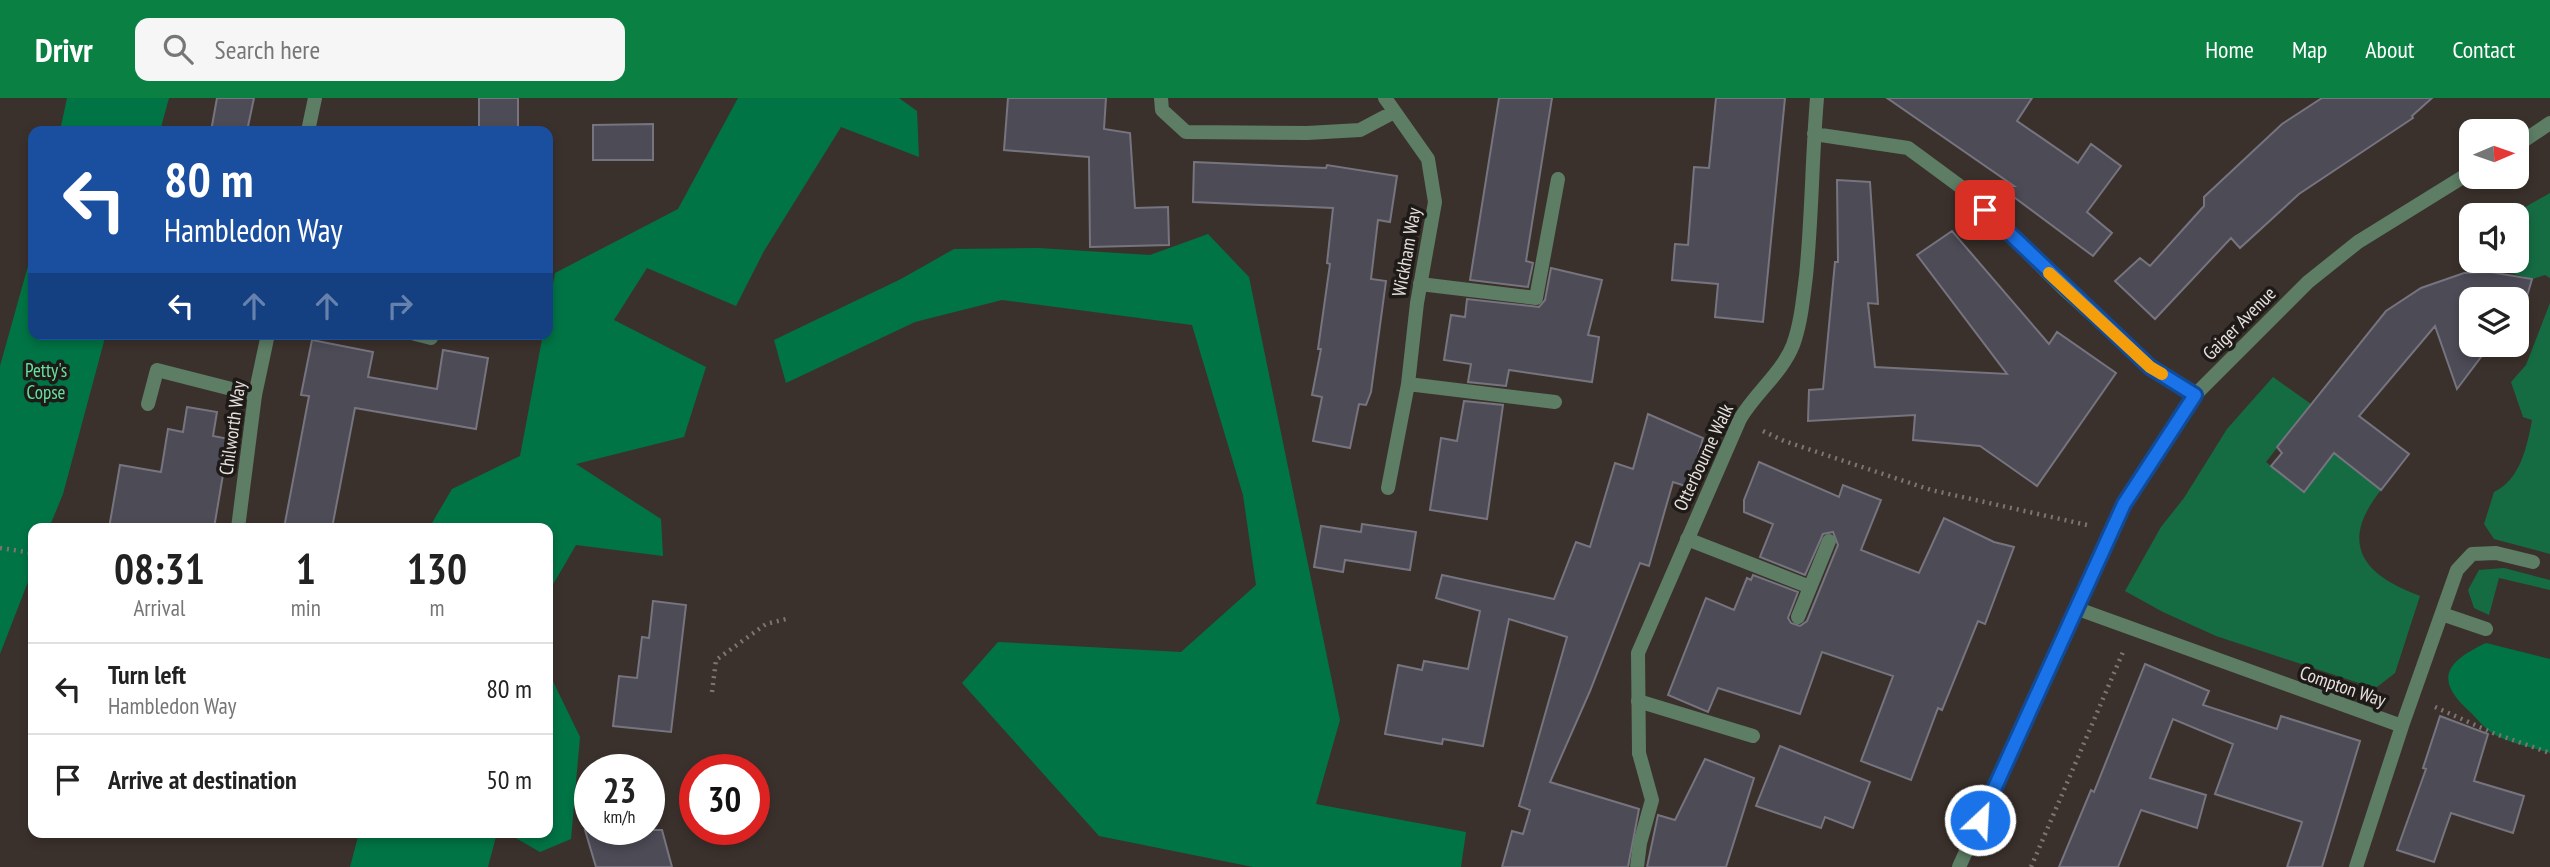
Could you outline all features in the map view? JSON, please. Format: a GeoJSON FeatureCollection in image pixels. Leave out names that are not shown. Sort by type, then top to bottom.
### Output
{"type":"FeatureCollection","features":[{"type":"Feature","properties":{"kind":"street"},"geometry":{"type":"LineString","coordinates":[[309,126],[315,98]]}},
{"type":"Feature","properties":{"kind":"street"},"geometry":{"type":"LineString","coordinates":[[1161,98],[1162,110],[1186,132],[1307,134],[1360,130],[1394,112]]}},
{"type":"Feature","properties":{"kind":"street","name":"Wickham Way"},"geometry":{"type":"LineString","coordinates":[[1385,98],[1428,159],[1435,202],[1420,284],[1408,384],[1388,488]]}},
{"type":"Feature","properties":{"kind":"street","name":"Otterbourne Walk"},"geometry":{"type":"LineString","coordinates":[[1637,867],[1640,842],[1652,800],[1639,753],[1638,653],[1741,419],[1752,399],[1781,366],[1793,346],[1801,316],[1810,233],[1817,98]]}},
{"type":"Feature","properties":{"kind":"street"},"geometry":{"type":"LineString","coordinates":[[2529,137],[2550,123]]}},
{"type":"Feature","properties":{"kind":"street"},"geometry":{"type":"LineString","coordinates":[[1814,134],[1908,148],[1965,190],[2063,288],[2150,367],[2195,395]]}},
{"type":"Feature","properties":{"kind":"street"},"geometry":{"type":"LineString","coordinates":[[1420,284],[1536,298],[1558,179]]}},
{"type":"Feature","properties":{"kind":"street","name":"Gaiger Avenue"},"geometry":{"type":"LineString","coordinates":[[1959,867],[2124,504],[2195,395],[2308,282],[2379,228],[2459,179]]}},
{"type":"Feature","properties":{"kind":"street","name":"Chilworth Way"},"geometry":{"type":"LineString","coordinates":[[239,523],[255,395],[267,340]]}},
{"type":"Feature","properties":{"kind":"street"},"geometry":{"type":"LineString","coordinates":[[148,404],[156,370],[255,395]]}},
{"type":"Feature","properties":{"kind":"street"},"geometry":{"type":"LineString","coordinates":[[1408,384],[1555,402]]}},
{"type":"Feature","properties":{"kind":"street"},"geometry":{"type":"LineString","coordinates":[[1687,538],[1810,587]]}},
{"type":"Feature","properties":{"kind":"street"},"geometry":{"type":"LineString","coordinates":[[1798,617],[1829,541]]}},
{"type":"Feature","properties":{"kind":"street","name":"Compton Way"},"geometry":{"type":"LineString","coordinates":[[2078,609],[2402,726],[2457,570],[2472,554],[2496,553],[2533,562]]}},
{"type":"Feature","properties":{"kind":"street"},"geometry":{"type":"LineString","coordinates":[[2442,614],[2486,629]]}},
{"type":"Feature","properties":{"kind":"street"},"geometry":{"type":"LineString","coordinates":[[1638,701],[1754,736]]}},
{"type":"Feature","properties":{"kind":"street"},"geometry":{"type":"LineString","coordinates":[[2356,867],[2402,726]]}},
{"type":"Feature","properties":{"kind":"path"},"geometry":{"type":"LineString","coordinates":[[1741,419],[1784,441],[1931,490],[2087,525],[2091,518]]}},
{"type":"Feature","properties":{"kind":"path"},"geometry":{"type":"LineString","coordinates":[[0,548],[28,552]]}},
{"type":"Feature","properties":{"kind":"path"},"geometry":{"type":"LineString","coordinates":[[712,692],[716,660],[766,624],[786,619]]}},
{"type":"Feature","properties":{"kind":"path"},"geometry":{"type":"LineString","coordinates":[[2031,867],[2124,649]]}},
{"type":"Feature","properties":{"kind":"path"},"geometry":{"type":"LineString","coordinates":[[2412,697],[2493,733],[2550,753]]}},
{"type":"Feature","properties":{"kind":"green space"},"geometry":{"type":"Polygon","coordinates":[[[67,98],[169,98],[161,126],[61,126],[67,98]]]}},
{"type":"Feature","properties":{"kind":"green space"},"geometry":{"type":"Polygon","coordinates":[[[738,98],[899,98],[917,111],[919,157],[841,127],[764,251],[736,306],[647,268],[614,320],[706,367],[684,437],[576,464],[661,519],[663,556],[576,545],[553,584],[553,523],[432,523],[452,489],[520,456],[542,340],[553,340],[555,273],[678,209],[738,98]]]}},
{"type":"Feature","properties":{"kind":"green space"},"geometry":{"type":"Polygon","coordinates":[[[2550,193],[2550,278],[2545,275],[2532,279],[2510,273],[2529,273],[2529,205],[2550,193]]]}},
{"type":"Feature","properties":{"kind":"green space"},"geometry":{"type":"Polygon","coordinates":[[[1208,234],[1249,277],[1340,720],[1316,804],[1466,832],[1461,867],[1253,867],[1099,836],[962,683],[998,642],[1181,652],[1256,585],[1243,495],[1192,325],[1002,300],[915,322],[786,383],[774,340],[901,279],[954,249],[1038,248],[1150,255],[1208,234]]]}},
{"type":"Feature","properties":{"kind":"green space","name":"Petty's Copse"},"geometry":{"type":"Polygon","coordinates":[[[28,266],[28,340],[104,340],[63,494],[51,523],[28,523],[28,582],[0,654],[0,366],[28,266]]]}},
{"type":"Feature","properties":{"kind":"green space"},"geometry":{"type":"Polygon","coordinates":[[[2550,303],[2550,554],[2494,539],[2484,524],[2494,492],[2510,479],[2525,451],[2532,420],[2523,417],[2511,382],[2526,365],[2550,303]]]}},
{"type":"Feature","properties":{"kind":"green space"},"geometry":{"type":"Polygon","coordinates":[[[2273,377],[2311,404],[2266,462],[2304,492],[2334,453],[2381,490],[2368,509],[2361,526],[2359,542],[2363,555],[2371,567],[2384,578],[2420,596],[2395,673],[2377,687],[2216,636],[2125,591],[2161,527],[2184,498],[2227,429],[2273,377]]]}},
{"type":"Feature","properties":{"kind":"green space"},"geometry":{"type":"Polygon","coordinates":[[[2504,568],[2550,580],[2550,590],[2499,578],[2489,615],[2474,608],[2468,590],[2479,570],[2504,568]]]}},
{"type":"Feature","properties":{"kind":"green space"},"geometry":{"type":"Polygon","coordinates":[[[2486,643],[2550,659],[2550,753],[2492,733],[2457,699],[2451,689],[2448,679],[2454,664],[2486,643]]]}},
{"type":"Feature","properties":{"kind":"green space"},"geometry":{"type":"Polygon","coordinates":[[[553,681],[580,737],[578,754],[574,754],[571,839],[540,852],[516,838],[553,838],[553,681]]]}},
{"type":"Feature","properties":{"kind":"green space"},"geometry":{"type":"Polygon","coordinates":[[[358,838],[496,838],[488,867],[350,867],[358,838]]]}},
{"type":"Feature","properties":{"kind":"building"},"geometry":{"type":"Polygon","coordinates":[[[217,98],[254,98],[248,126],[212,126],[217,98]]]}},
{"type":"Feature","properties":{"kind":"building"},"geometry":{"type":"Polygon","coordinates":[[[479,98],[518,98],[518,126],[479,126],[479,98]]]}},
{"type":"Feature","properties":{"kind":"building"},"geometry":{"type":"Polygon","coordinates":[[[1008,98],[1106,98],[1104,129],[1130,133],[1135,208],[1168,207],[1169,245],[1090,247],[1089,157],[1004,150],[1008,98]]]}},
{"type":"Feature","properties":{"kind":"building"},"geometry":{"type":"Polygon","coordinates":[[[1499,98],[1552,98],[1526,261],[1533,263],[1528,287],[1470,280],[1499,98]]]}},
{"type":"Feature","properties":{"kind":"building"},"geometry":{"type":"Polygon","coordinates":[[[1716,98],[1785,98],[1763,322],[1715,317],[1718,284],[1672,280],[1675,244],[1688,245],[1694,167],[1709,168],[1716,98]]]}},
{"type":"Feature","properties":{"kind":"building"},"geometry":{"type":"Polygon","coordinates":[[[1887,98],[2032,98],[2017,121],[2078,163],[2091,144],[2121,166],[2087,212],[2112,233],[2093,256],[1999,186],[2014,186],[1887,98]]]}},
{"type":"Feature","properties":{"kind":"building"},"geometry":{"type":"Polygon","coordinates":[[[2322,98],[2432,98],[2412,116],[2413,118],[2299,194],[2240,248],[2231,238],[2155,319],[2115,281],[2140,258],[2150,266],[2204,206],[2204,197],[2282,124],[2322,98]]]}},
{"type":"Feature","properties":{"kind":"building"},"geometry":{"type":"Polygon","coordinates":[[[653,124],[653,160],[593,160],[593,125],[653,124]]]}},
{"type":"Feature","properties":{"kind":"building"},"geometry":{"type":"Polygon","coordinates":[[[1194,162],[1326,168],[1327,165],[1397,176],[1390,222],[1378,220],[1371,279],[1386,281],[1371,392],[1366,405],[1359,404],[1350,448],[1313,441],[1322,397],[1312,395],[1321,349],[1318,349],[1330,264],[1327,263],[1333,208],[1193,202],[1194,162]]]}},
{"type":"Feature","properties":{"kind":"building"},"geometry":{"type":"Polygon","coordinates":[[[1837,180],[1870,182],[1878,304],[1868,303],[1875,367],[2007,374],[1917,255],[1952,231],[2049,344],[2057,332],[2116,373],[2037,486],[1980,446],[1913,440],[1915,415],[1808,421],[1809,390],[1823,389],[1835,262],[1838,262],[1837,180]]]}},
{"type":"Feature","properties":{"kind":"building"},"geometry":{"type":"Polygon","coordinates":[[[1551,268],[1602,280],[1588,335],[1599,337],[1592,382],[1509,370],[1506,386],[1468,382],[1471,364],[1444,360],[1451,315],[1465,317],[1467,299],[1539,307],[1545,300],[1551,268]]]}},
{"type":"Feature","properties":{"kind":"building"},"geometry":{"type":"Polygon","coordinates":[[[2464,273],[2496,273],[2532,279],[2529,289],[2529,287],[2459,287],[2459,357],[2481,357],[2457,389],[2435,326],[2359,416],[2409,454],[2381,490],[2334,453],[2304,492],[2271,466],[2282,453],[2277,447],[2386,311],[2421,288],[2464,273]]]}},
{"type":"Feature","properties":{"kind":"building"},"geometry":{"type":"Polygon","coordinates":[[[312,340],[373,352],[368,377],[437,389],[443,350],[488,358],[476,429],[355,408],[333,523],[285,523],[309,396],[301,395],[312,340]]]}},
{"type":"Feature","properties":{"kind":"building"},"geometry":{"type":"Polygon","coordinates":[[[1464,401],[1503,405],[1487,519],[1430,510],[1441,438],[1457,441],[1464,401]]]}},
{"type":"Feature","properties":{"kind":"building"},"geometry":{"type":"Polygon","coordinates":[[[187,407],[217,412],[213,436],[229,439],[215,523],[110,523],[120,465],[161,472],[168,429],[183,432],[187,407]]]}},
{"type":"Feature","properties":{"kind":"building"},"geometry":{"type":"Polygon","coordinates":[[[1648,414],[1703,438],[1689,487],[1673,482],[1649,566],[1640,563],[1590,691],[1550,782],[1639,809],[1628,867],[1502,867],[1512,831],[1523,834],[1530,810],[1519,806],[1567,637],[1509,619],[1483,746],[1443,739],[1442,744],[1385,734],[1398,665],[1422,670],[1424,661],[1468,669],[1480,611],[1436,598],[1442,575],[1554,599],[1576,542],[1590,547],[1615,463],[1633,469],[1648,414]]]}},
{"type":"Feature","properties":{"kind":"building"},"geometry":{"type":"Polygon","coordinates":[[[1759,462],[1839,497],[1843,485],[1881,500],[1861,550],[1919,573],[1944,518],[1994,542],[2014,547],[1985,624],[1978,621],[1942,710],[1938,708],[1911,780],[1861,761],[1893,676],[1822,652],[1800,714],[1718,688],[1708,712],[1668,695],[1706,598],[1734,610],[1747,578],[1751,580],[1753,575],[1798,592],[1788,618],[1791,623],[1800,626],[1807,621],[1838,545],[1833,532],[1823,534],[1805,575],[1760,557],[1773,524],[1744,512],[1744,500],[1759,462]]]}},
{"type":"Feature","properties":{"kind":"building"},"geometry":{"type":"Polygon","coordinates":[[[1362,524],[1416,532],[1410,570],[1345,560],[1343,572],[1314,567],[1321,526],[1361,532],[1362,524]]]}},
{"type":"Feature","properties":{"kind":"building"},"geometry":{"type":"Polygon","coordinates":[[[653,601],[686,605],[671,732],[613,726],[619,676],[637,678],[642,637],[649,638],[653,601]]]}},
{"type":"Feature","properties":{"kind":"building"},"geometry":{"type":"Polygon","coordinates":[[[2145,664],[2209,691],[2203,705],[2277,729],[2281,716],[2360,741],[2322,867],[2287,867],[2302,822],[2215,794],[2233,744],[2173,719],[2150,778],[2206,795],[2197,828],[2141,810],[2118,867],[2059,867],[2091,790],[2094,792],[2145,664]]]}},
{"type":"Feature","properties":{"kind":"building"},"geometry":{"type":"Polygon","coordinates":[[[2440,716],[2488,734],[2474,781],[2524,796],[2513,833],[2451,813],[2434,862],[2397,850],[2426,769],[2423,768],[2440,716]]]}},
{"type":"Feature","properties":{"kind":"building"},"geometry":{"type":"Polygon","coordinates":[[[1780,746],[1870,782],[1853,828],[1825,817],[1821,828],[1756,806],[1780,746]]]}},
{"type":"Feature","properties":{"kind":"building"},"geometry":{"type":"Polygon","coordinates":[[[1705,759],[1754,778],[1726,867],[1647,867],[1658,815],[1675,820],[1705,759]]]}},
{"type":"Feature","properties":{"kind":"building"},"geometry":{"type":"Polygon","coordinates":[[[665,841],[672,867],[596,867],[589,845],[665,845],[665,841]]]}},
{"type":"Feature","properties":{"kind":"slow traffic"},"geometry":{"type":"LineString","coordinates":[[2049,273],[2150,367],[2162,374]]}},
{"type":"Feature","properties":{"kind":"route"},"geometry":{"type":"LineString","coordinates":[[1980,820],[2124,504],[2195,395],[2150,367],[2063,288],[1985,210]]}}]}
